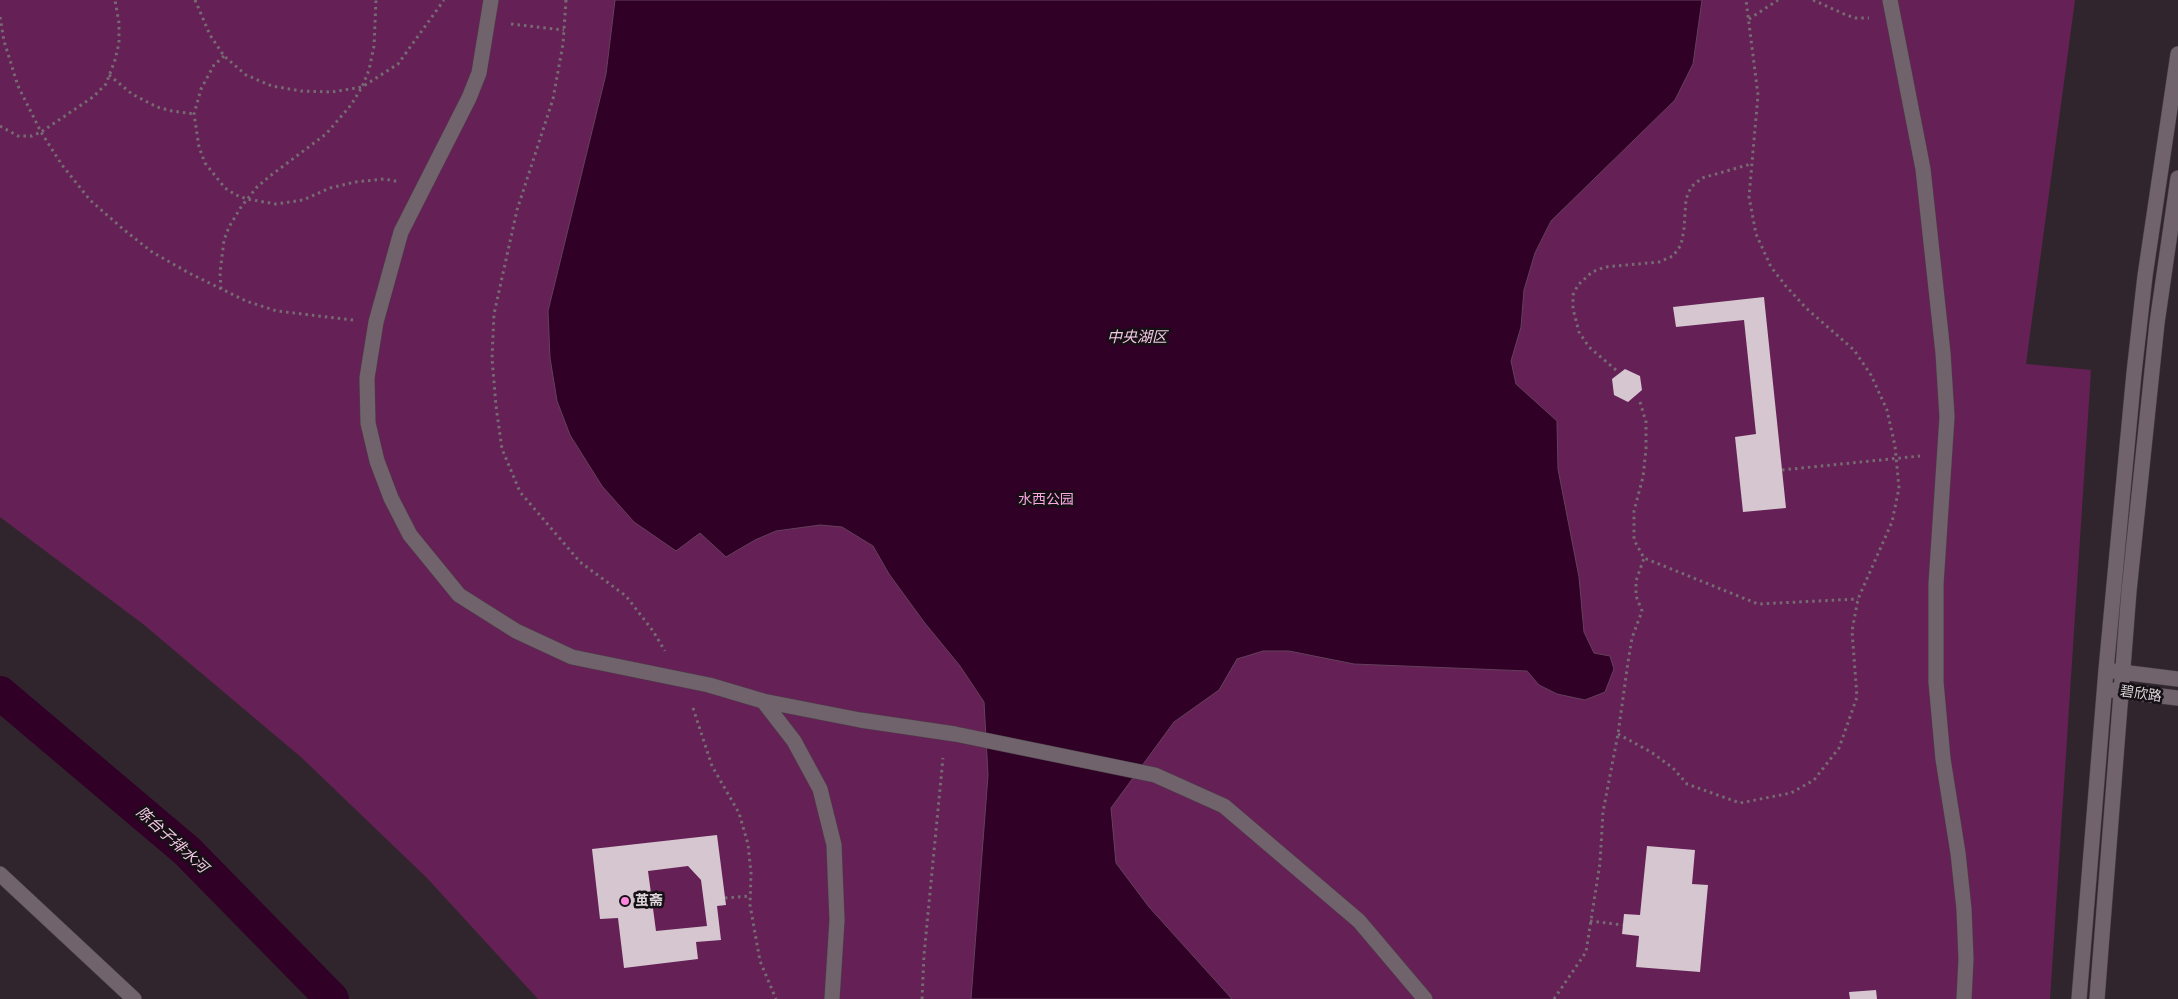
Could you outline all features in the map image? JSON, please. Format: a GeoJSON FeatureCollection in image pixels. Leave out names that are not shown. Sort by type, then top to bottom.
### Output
{"type":"FeatureCollection","features":[{"type":"Feature","properties":{"kind":"street"},"geometry":{"type":"LineString","coordinates":[[490,0],[479,73],[469,98],[401,232],[376,322],[367,378],[368,423],[377,461],[390,498],[410,535],[453,588],[516,632],[572,657],[681,679],[764,701],[860,720],[951,733],[1156,775],[1224,806],[1359,922],[1425,999]]}},
{"type":"Feature","properties":{"kind":"street"},"geometry":{"type":"LineString","coordinates":[[1891,4],[1923,169],[1934,252],[1943,353],[1947,417],[1936,584],[1936,682],[1943,759],[1958,853],[1964,909],[1966,959],[1964,999]]}},
{"type":"Feature","properties":{"kind":"street"},"geometry":{"type":"LineString","coordinates":[[2079,999],[2106,670],[2134,373],[2145,276],[2178,54]]}},
{"type":"Feature","properties":{"kind":"street"},"geometry":{"type":"LineString","coordinates":[[2097,999],[2120,691],[2157,322],[2178,178]]}},
{"type":"Feature","properties":{"kind":"street","name":"碧欣路"},"geometry":{"type":"LineString","coordinates":[[2106,670],[2178,679]]}},
{"type":"Feature","properties":{"kind":"street","name":"碧欣路"},"geometry":{"type":"LineString","coordinates":[[2105,689],[2178,698]]}},
{"type":"Feature","properties":{"kind":"street"},"geometry":{"type":"LineString","coordinates":[[764,701],[794,741],[820,789],[834,845],[837,920],[832,999]]}},
{"type":"Feature","properties":{"kind":"street"},"geometry":{"type":"LineString","coordinates":[[0,874],[134,999]]}},
{"type":"Feature","properties":{"kind":"path"},"geometry":{"type":"LineString","coordinates":[[0,126],[18,136],[32,136],[93,97],[106,84],[119,42],[119,23],[115,0]]}},
{"type":"Feature","properties":{"kind":"path"},"geometry":{"type":"LineString","coordinates":[[195,0],[210,35],[224,56],[246,75],[272,86],[301,92],[332,92],[362,87],[398,64],[444,0]]}},
{"type":"Feature","properties":{"kind":"path"},"geometry":{"type":"LineString","coordinates":[[221,290],[220,273],[224,240],[229,227],[247,199],[257,187],[280,167],[326,134],[351,105],[362,87],[369,70],[374,46],[376,0]]}},
{"type":"Feature","properties":{"kind":"path"},"geometry":{"type":"LineString","coordinates":[[566,0],[563,44],[553,100],[518,210],[494,314],[492,358],[502,449],[520,492],[580,562],[626,596],[654,631],[681,679],[698,720],[712,766],[739,814],[748,844],[751,896],[760,961],[776,999]]}},
{"type":"Feature","properties":{"kind":"path"},"geometry":{"type":"LineString","coordinates":[[1618,734],[1651,752],[1673,768],[1687,784],[1740,803],[1791,793],[1814,780],[1830,763],[1839,748],[1857,697],[1852,631],[1858,598],[1892,522],[1899,488],[1896,458],[1887,410],[1871,375],[1854,350],[1806,308],[1771,267],[1756,234],[1749,196],[1758,95],[1746,0]]}},
{"type":"Feature","properties":{"kind":"path"},"geometry":{"type":"LineString","coordinates":[[1748,19],[1778,0]]}},
{"type":"Feature","properties":{"kind":"path"},"geometry":{"type":"LineString","coordinates":[[1813,0],[1856,18],[1870,18],[1891,4]]}},
{"type":"Feature","properties":{"kind":"path"},"geometry":{"type":"LineString","coordinates":[[0,17],[4,41],[18,86],[41,132],[62,165],[90,200],[123,229],[152,252],[221,290],[277,311],[376,322]]}},
{"type":"Feature","properties":{"kind":"path"},"geometry":{"type":"LineString","coordinates":[[488,22],[564,30]]}},
{"type":"Feature","properties":{"kind":"path"},"geometry":{"type":"LineString","coordinates":[[224,56],[214,65],[201,89],[194,114],[199,147],[205,163],[225,188],[247,199],[276,204],[303,200],[342,184],[368,180],[384,179],[424,186]]}},
{"type":"Feature","properties":{"kind":"path"},"geometry":{"type":"LineString","coordinates":[[109,76],[132,94],[157,107],[194,114]]}},
{"type":"Feature","properties":{"kind":"path"},"geometry":{"type":"LineString","coordinates":[[1616,370],[1589,347],[1579,332],[1573,309],[1573,295],[1578,285],[1592,272],[1606,267],[1659,262],[1673,256],[1681,245],[1686,199],[1691,187],[1702,178],[1751,164]]}},
{"type":"Feature","properties":{"kind":"path"},"geometry":{"type":"LineString","coordinates":[[1640,402],[1646,422],[1646,449],[1640,493],[1634,511],[1634,540],[1644,558],[1758,604],[1858,598]]}},
{"type":"Feature","properties":{"kind":"path"},"geometry":{"type":"LineString","coordinates":[[1782,470],[1944,453]]}},
{"type":"Feature","properties":{"kind":"path"},"geometry":{"type":"LineString","coordinates":[[1554,999],[1586,952],[1600,863],[1603,812],[1618,734],[1632,638],[1642,612],[1636,596],[1636,580],[1644,558]]}},
{"type":"Feature","properties":{"kind":"path"},"geometry":{"type":"LineString","coordinates":[[922,999],[924,955],[951,733]]}},
{"type":"Feature","properties":{"kind":"path"},"geometry":{"type":"LineString","coordinates":[[725,898],[751,896]]}},
{"type":"Feature","properties":{"kind":"path"},"geometry":{"type":"LineString","coordinates":[[1590,921],[1623,925]]}},
{"type":"Feature","properties":{"kind":"green space","name":"水西公园"},"geometry":{"type":"Polygon","coordinates":[[[0,0],[2075,0],[2026,364],[2091,370],[2050,999],[538,999],[427,878],[302,758],[143,624],[0,517],[0,0]]]}},
{"type":"Feature","properties":{"kind":"water","name":"中央湖区"},"geometry":{"type":"Polygon","coordinates":[[[615,0],[1702,0],[1693,64],[1675,100],[1551,221],[1535,253],[1524,290],[1521,327],[1511,361],[1516,384],[1557,421],[1558,469],[1579,577],[1584,632],[1594,653],[1610,656],[1614,669],[1605,692],[1585,700],[1557,694],[1539,685],[1527,671],[1354,664],[1289,651],[1263,651],[1237,659],[1219,690],[1174,722],[1111,808],[1116,863],[1149,907],[1232,999],[971,999],[988,775],[984,702],[960,666],[924,622],[889,574],[873,546],[842,527],[820,525],[776,531],[755,540],[726,557],[700,533],[676,551],[634,522],[602,486],[570,435],[557,401],[550,358],[548,311],[606,74],[615,0]]]}},
{"type":"Feature","properties":{"kind":"building"},"geometry":{"type":"Polygon","coordinates":[[[1764,297],[1786,508],[1743,512],[1735,437],[1756,434],[1744,320],[1676,327],[1673,307],[1764,297]]]}},
{"type":"Feature","properties":{"kind":"building"},"geometry":{"type":"Polygon","coordinates":[[[1625,369],[1640,376],[1642,390],[1628,402],[1614,395],[1612,379],[1625,369]]]}},
{"type":"Feature","properties":{"kind":"building","name":"茧斋"},"geometry":{"type":"Polygon","coordinates":[[[717,835],[726,905],[717,906],[721,940],[696,942],[698,959],[624,968],[618,918],[600,919],[592,849],[717,835]],[[688,866],[648,871],[656,931],[707,926],[701,880],[688,866]]]}},
{"type":"Feature","properties":{"kind":"building"},"geometry":{"type":"Polygon","coordinates":[[[1647,846],[1695,850],[1692,884],[1708,885],[1700,972],[1636,967],[1639,936],[1622,934],[1624,914],[1640,915],[1647,846]]]}},
{"type":"Feature","properties":{"kind":"building"},"geometry":{"type":"Polygon","coordinates":[[[1876,990],[1877,999],[1850,999],[1849,992],[1876,990]]]}},
{"type":"Feature","properties":{"kind":"waterway","name":"陈台子排水河"},"geometry":{"type":"LineString","coordinates":[[0,693],[187,851],[332,999]]}},
{"type":"Feature","properties":{"kind":"place","name":"茧斋"},"geometry":{"type":"Point","coordinates":[625,901]}}]}
